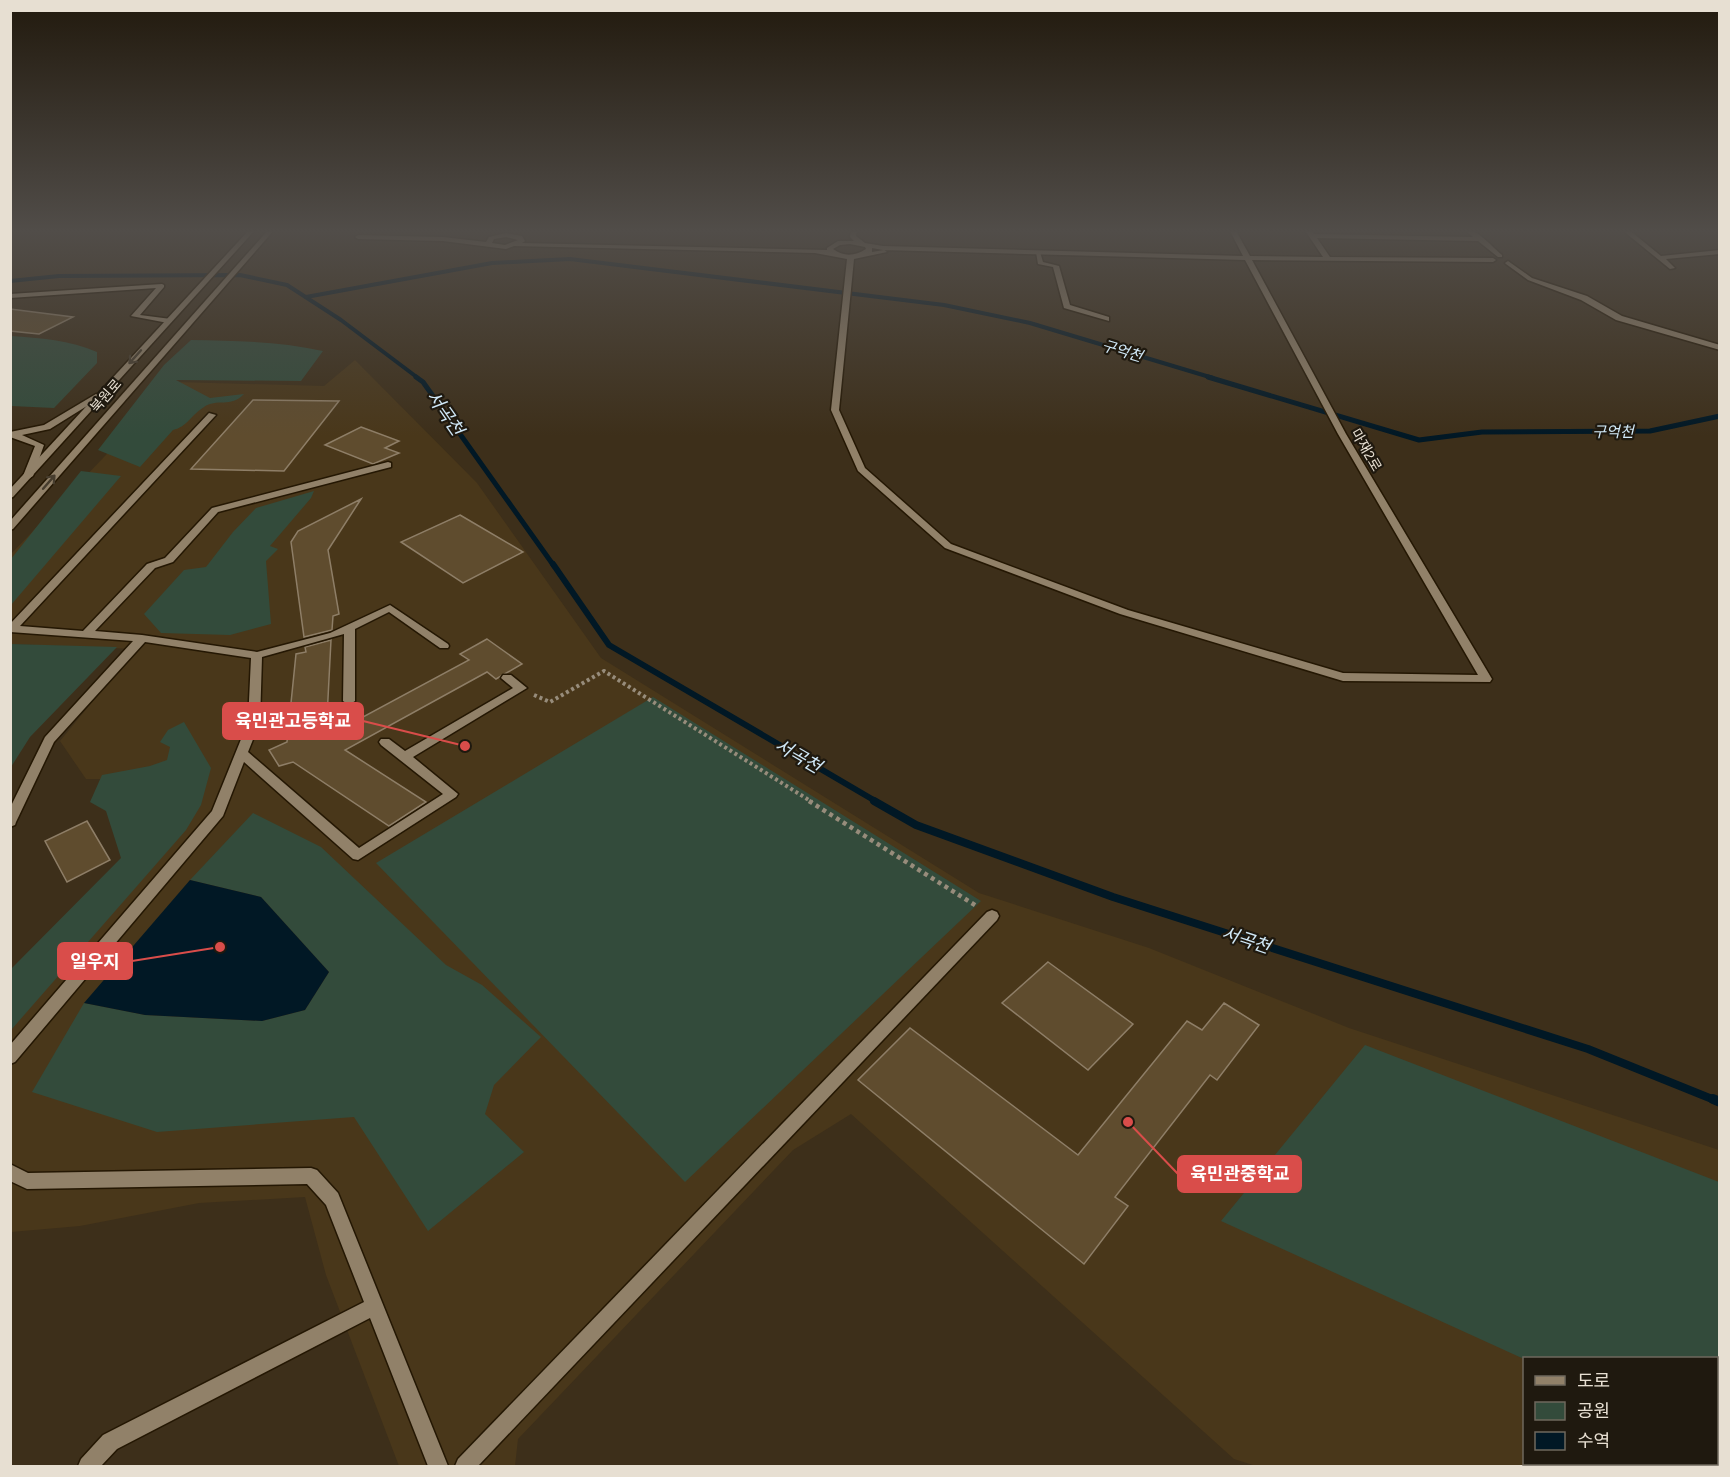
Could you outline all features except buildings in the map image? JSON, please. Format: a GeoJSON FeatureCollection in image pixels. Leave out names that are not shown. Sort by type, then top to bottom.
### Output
{"type":"FeatureCollection","features":[{"type":"Feature","properties":{"kind":"street"},"geometry":{"type":"LineString","coordinates":[[151,298],[135,316],[168,321]]}},
{"type":"Feature","properties":{"kind":"street","name":"북원로"},"geometry":{"type":"LineString","coordinates":[[10,495],[189,298]]}},
{"type":"Feature","properties":{"kind":"street","name":"북원로"},"geometry":{"type":"LineString","coordinates":[[10,527],[210,298]]}},
{"type":"Feature","properties":{"kind":"street","name":"마재2로"},"geometry":{"type":"LineString","coordinates":[[845,298],[835,410],[861,469],[948,546],[1124,612],[1343,677],[1486,679],[1315,387],[1268,298]]}},
{"type":"Feature","properties":{"kind":"street"},"geometry":{"type":"LineString","coordinates":[[1065,298],[1067,306],[1074,310],[1106,319]]}},
{"type":"Feature","properties":{"kind":"street"},"geometry":{"type":"LineString","coordinates":[[1586,298],[1619,318],[1719,348]]}},
{"type":"Feature","properties":{"kind":"street"},"geometry":{"type":"LineString","coordinates":[[12,437],[47,427],[99,396]]}},
{"type":"Feature","properties":{"kind":"street"},"geometry":{"type":"LineString","coordinates":[[11,629],[212,415]]}},
{"type":"Feature","properties":{"kind":"street"},"geometry":{"type":"LineString","coordinates":[[12,437],[40,444],[28,476]]}},
{"type":"Feature","properties":{"kind":"street"},"geometry":{"type":"LineString","coordinates":[[87,634],[151,566],[169,560],[215,510],[388,465]]}},
{"type":"Feature","properties":{"kind":"street"},"geometry":{"type":"LineString","coordinates":[[11,629],[142,638],[256,655],[334,635],[390,608],[444,646]]}},
{"type":"Feature","properties":{"kind":"street"},"geometry":{"type":"LineString","coordinates":[[349,702],[350,627]]}},
{"type":"Feature","properties":{"kind":"street"},"geometry":{"type":"LineString","coordinates":[[10,822],[49,740],[142,638]]}},
{"type":"Feature","properties":{"kind":"street"},"geometry":{"type":"LineString","coordinates":[[10,1057],[218,813],[254,722],[256,655]]}},
{"type":"Feature","properties":{"kind":"street"},"geometry":{"type":"LineString","coordinates":[[404,757],[521,688],[507,678]]}},
{"type":"Feature","properties":{"kind":"street"},"geometry":{"type":"LineString","coordinates":[[242,753],[358,855],[452,794],[385,742]]}},
{"type":"Feature","properties":{"kind":"street"},"geometry":{"type":"LineString","coordinates":[[465,1467],[992,916]]}},
{"type":"Feature","properties":{"kind":"street"},"geometry":{"type":"LineString","coordinates":[[10,1172],[27,1181],[311,1176],[332,1198],[438,1467]]}},
{"type":"Feature","properties":{"kind":"street"},"geometry":{"type":"LineString","coordinates":[[88,1467],[110,1442],[375,1306]]}},
{"type":"Feature","properties":{"kind":"path"},"geometry":{"type":"LineString","coordinates":[[521,688],[549,702],[604,671],[992,916]]}},
{"type":"Feature","properties":{"kind":"shaded area"},"geometry":{"type":"Polygon","coordinates":[[[355,360],[477,483],[601,658],[979,893],[1149,948],[1349,1028],[1719,1150],[1719,1466],[1256,1466],[1234,1459],[851,1114],[793,1150],[518,1439],[515,1466],[399,1466],[326,1275],[305,1197],[199,1203],[80,1226],[11,1232],[11,989],[154,838],[153,779],[86,779],[60,741],[136,649],[11,644],[10,555],[176,382],[324,386],[355,360]]]}},
{"type":"Feature","properties":{"kind":"green space"},"geometry":{"type":"Polygon","coordinates":[[[11,336],[55,340],[87,348],[97,352],[97,363],[54,408],[11,406],[11,336]]]}},
{"type":"Feature","properties":{"kind":"green space"},"geometry":{"type":"Polygon","coordinates":[[[191,340],[274,343],[323,351],[301,381],[176,380],[210,398],[244,394],[234,401],[209,404],[200,410],[182,426],[173,430],[140,467],[98,450],[164,365],[191,340]]]}},
{"type":"Feature","properties":{"kind":"green space"},"geometry":{"type":"Polygon","coordinates":[[[81,471],[121,476],[11,605],[11,559],[81,471]]]}},
{"type":"Feature","properties":{"kind":"green space"},"geometry":{"type":"Polygon","coordinates":[[[314,491],[311,498],[270,546],[278,549],[266,561],[271,624],[230,635],[161,633],[144,614],[184,570],[206,567],[233,532],[256,508],[314,491]]]}},
{"type":"Feature","properties":{"kind":"green space"},"geometry":{"type":"Polygon","coordinates":[[[11,644],[117,647],[30,737],[11,767],[11,644]]]}},
{"type":"Feature","properties":{"kind":"green space"},"geometry":{"type":"Polygon","coordinates":[[[653,697],[981,901],[685,1182],[376,863],[653,697]]]}},
{"type":"Feature","properties":{"kind":"green space"},"geometry":{"type":"Polygon","coordinates":[[[184,722],[211,768],[201,805],[186,830],[11,1030],[11,969],[121,858],[106,811],[90,802],[102,775],[150,766],[167,760],[170,747],[160,742],[168,730],[184,722]]]}},
{"type":"Feature","properties":{"kind":"green space"},"geometry":{"type":"Polygon","coordinates":[[[253,813],[321,847],[446,965],[482,985],[541,1037],[494,1085],[485,1114],[524,1152],[428,1231],[354,1117],[157,1132],[32,1092],[84,1003],[145,1015],[262,1021],[305,1010],[329,972],[261,897],[190,880],[253,813]]]}},
{"type":"Feature","properties":{"kind":"green space"},"geometry":{"type":"Polygon","coordinates":[[[1365,1045],[1719,1182],[1719,1448],[1718,1357],[1523,1359],[1221,1221],[1365,1045]]]}},
{"type":"Feature","properties":{"kind":"water"},"geometry":{"type":"Polygon","coordinates":[[[190,880],[261,897],[329,972],[305,1010],[262,1021],[145,1015],[84,1003],[190,880]]]}},
{"type":"Feature","properties":{"kind":"waterway","name":"서곡천"},"geometry":{"type":"LineString","coordinates":[[307,298],[341,320],[418,378]]}},
{"type":"Feature","properties":{"kind":"waterway","name":"구억천"},"geometry":{"type":"LineString","coordinates":[[886,298],[944,305],[1030,323],[1213,378]]}},
{"type":"Feature","properties":{"kind":"waterway","name":"서곡천"},"geometry":{"type":"LineString","coordinates":[[416,377],[423,382],[554,566]]}},
{"type":"Feature","properties":{"kind":"waterway","name":"구억천"},"geometry":{"type":"LineString","coordinates":[[1208,377],[1419,440],[1482,432],[1650,431],[1720,416]]}},
{"type":"Feature","properties":{"kind":"waterway","name":"서곡천"},"geometry":{"type":"LineString","coordinates":[[553,564],[609,645],[877,802]]}},
{"type":"Feature","properties":{"kind":"waterway","name":"서곡천"},"geometry":{"type":"LineString","coordinates":[[874,801],[916,825],[1113,897],[1588,1049],[1717,1101]]}},
{"type":"Feature","properties":{"kind":"waterway","name":"서곡천"},"geometry":{"type":"LineString","coordinates":[[1713,1099],[1720,1102]]}},
{"type":"Feature","properties":{"kind":"place","name":"육민관고등학교"},"geometry":{"type":"Point","coordinates":[465,746]}},
{"type":"Feature","properties":{"kind":"place","name":"일우지"},"geometry":{"type":"Point","coordinates":[220,947]}},
{"type":"Feature","properties":{"kind":"place","name":"육민관중학교"},"geometry":{"type":"Point","coordinates":[1128,1122]}}]}
